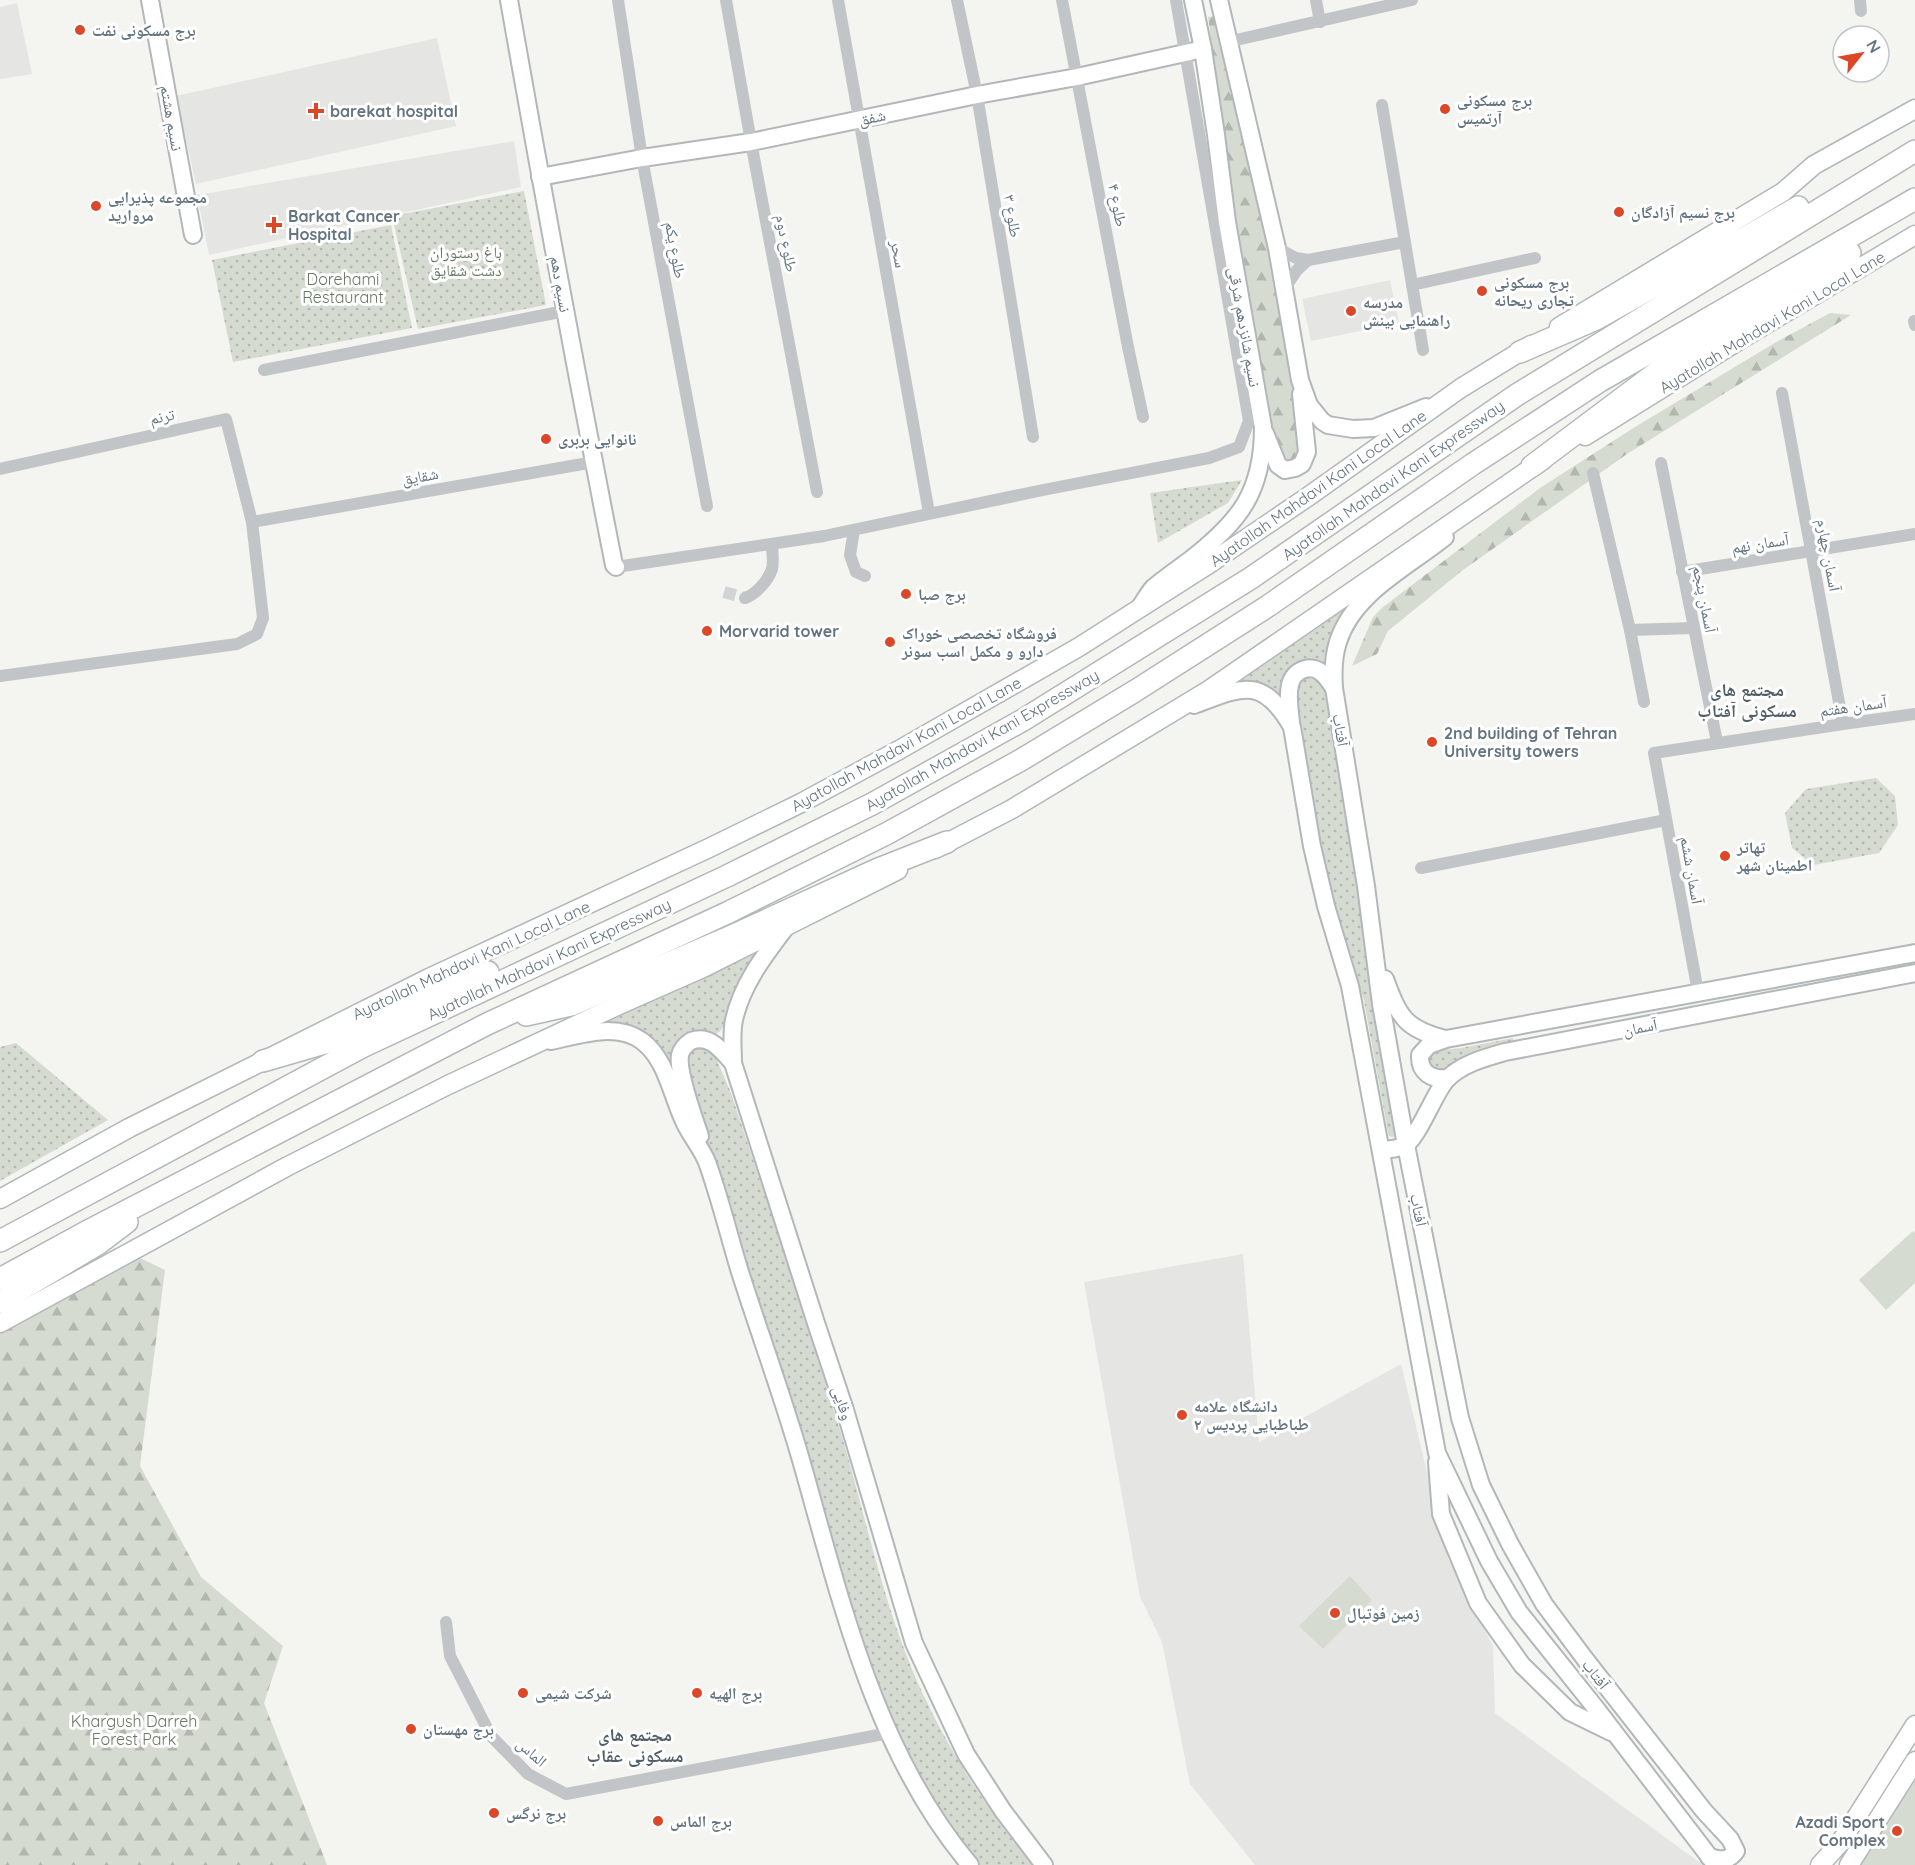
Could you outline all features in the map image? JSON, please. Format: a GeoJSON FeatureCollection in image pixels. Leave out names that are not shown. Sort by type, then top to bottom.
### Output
{"type":"FeatureCollection","features":[{"type":"Feature","properties":{"kind":"highway","name":"Ayatollah Mahdavi Kani Expressway"},"geometry":{"type":"LineString","coordinates":[[0,1241],[362,1047],[727,876],[872,804],[1023,720],[1251,578],[1518,394],[1915,151]]}},
{"type":"Feature","properties":{"kind":"highway"},"geometry":{"type":"LineString","coordinates":[[1520,352],[1596,319],[1807,201],[1868,179]]}},
{"type":"Feature","properties":{"kind":"highway","name":"Ayatollah Mahdavi Kani Expressway"},"geometry":{"type":"LineString","coordinates":[[0,1279],[487,1024],[738,908],[886,834],[1021,760],[1268,606],[1473,464],[1600,381],[1915,200]]}},
{"type":"Feature","properties":{"kind":"highway"},"geometry":{"type":"LineString","coordinates":[[1532,466],[1664,367],[1845,256],[1915,209]]}},
{"type":"Feature","properties":{"kind":"highway"},"geometry":{"type":"LineString","coordinates":[[487,1024],[571,1005],[725,939],[876,870],[947,842]]}},
{"type":"Feature","properties":{"kind":"highway"},"geometry":{"type":"LineString","coordinates":[[263,1061],[332,1041],[529,954],[569,950]]}},
{"type":"Feature","properties":{"kind":"highway"},"geometry":{"type":"LineString","coordinates":[[0,1302],[98,1244],[165,1192]]}},
{"type":"Feature","properties":{"kind":"main road","name":"Ayatollah Mahdavi Kani Local Lane"},"geometry":{"type":"LineString","coordinates":[[0,1199],[129,1128],[429,978],[801,803],[1000,693],[1079,647],[1206,566],[1461,388],[1783,192],[1814,165],[1915,108]]}},
{"type":"Feature","properties":{"kind":"main road","name":"Ayatollah Mahdavi Kani Local Lane"},"geometry":{"type":"LineString","coordinates":[[0,1323],[288,1166],[448,1085],[704,968],[872,884],[1012,809],[1174,712],[1278,643],[1532,466],[1616,418],[1738,341],[1915,235]]}},
{"type":"Feature","properties":{"kind":"main road"},"geometry":{"type":"LineString","coordinates":[[1820,1865],[1840,1843],[1915,1725]]}},
{"type":"Feature","properties":{"kind":"main road"},"geometry":{"type":"LineString","coordinates":[[1849,1865],[1915,1761]]}},
{"type":"Feature","properties":{"kind":"street","name":"نسیم هشتم"},"geometry":{"type":"LineString","coordinates":[[150,0],[193,235]]}},
{"type":"Feature","properties":{"kind":"street","name":"نسیم دهم"},"geometry":{"type":"LineString","coordinates":[[509,0],[565,311],[616,567]]}},
{"type":"Feature","properties":{"kind":"street","name":"طلوع یکم"},"geometry":{"type":"LineString","coordinates":[[618,0],[642,158],[707,506]]}},
{"type":"Feature","properties":{"kind":"street","name":"طلوع دوم"},"geometry":{"type":"LineString","coordinates":[[726,0],[817,492]]}},
{"type":"Feature","properties":{"kind":"street","name":"سحر"},"geometry":{"type":"LineString","coordinates":[[838,0],[929,513]]}},
{"type":"Feature","properties":{"kind":"street","name":"طلوع ۳"},"geometry":{"type":"LineString","coordinates":[[957,0],[977,95],[1033,437]]}},
{"type":"Feature","properties":{"kind":"street","name":"طلوع ۴"},"geometry":{"type":"LineString","coordinates":[[1062,0],[1143,417]]}},
{"type":"Feature","properties":{"kind":"street"},"geometry":{"type":"LineString","coordinates":[[616,567],[854,530],[929,513],[1187,463],[1239,447],[1249,422],[1209,196],[1194,51],[1176,0]]}},
{"type":"Feature","properties":{"kind":"street","name":"نسیم شانزدهم شرقی"},"geometry":{"type":"LineString","coordinates":[[1140,607],[1152,590],[1211,544],[1234,520],[1245,503],[1259,472],[1263,427],[1194,51],[1193,0]]}},
{"type":"Feature","properties":{"kind":"street"},"geometry":{"type":"LineString","coordinates":[[1219,0],[1285,288],[1300,380],[1307,452],[1302,464],[1286,470],[1278,465],[1263,427]]}},
{"type":"Feature","properties":{"kind":"street"},"geometry":{"type":"LineString","coordinates":[[1316,0],[1320,22]]}},
{"type":"Feature","properties":{"kind":"street"},"geometry":{"type":"LineString","coordinates":[[1227,42],[1320,22],[1376,4],[1412,0]]}},
{"type":"Feature","properties":{"kind":"street","name":"شفق"},"geometry":{"type":"LineString","coordinates":[[540,177],[642,158],[751,142],[977,95],[1077,77],[1194,51]]}},
{"type":"Feature","properties":{"kind":"street"},"geometry":{"type":"LineString","coordinates":[[1382,105],[1423,350]]}},
{"type":"Feature","properties":{"kind":"street"},"geometry":{"type":"LineString","coordinates":[[1277,248],[1296,258],[1308,260],[1405,242]]}},
{"type":"Feature","properties":{"kind":"street"},"geometry":{"type":"LineString","coordinates":[[1412,285],[1535,258]]}},
{"type":"Feature","properties":{"kind":"street"},"geometry":{"type":"LineString","coordinates":[[1285,288],[1297,270],[1308,260]]}},
{"type":"Feature","properties":{"kind":"street"},"geometry":{"type":"LineString","coordinates":[[264,370],[565,311]]}},
{"type":"Feature","properties":{"kind":"street"},"geometry":{"type":"LineString","coordinates":[[1300,380],[1314,412],[1329,425],[1344,429],[1374,428],[1421,410],[1461,388]]}},
{"type":"Feature","properties":{"kind":"street","name":"آسمان چهارم"},"geometry":{"type":"LineString","coordinates":[[1782,393],[1843,724]]}},
{"type":"Feature","properties":{"kind":"street","name":"ترنم"},"geometry":{"type":"LineString","coordinates":[[0,469],[226,419],[252,522]]}},
{"type":"Feature","properties":{"kind":"street","name":"شقایق"},"geometry":{"type":"LineString","coordinates":[[252,522],[594,462]]}},
{"type":"Feature","properties":{"kind":"street","name":"آسمان پنجم"},"geometry":{"type":"LineString","coordinates":[[1661,463],[1718,742]]}},
{"type":"Feature","properties":{"kind":"street"},"geometry":{"type":"LineString","coordinates":[[1593,474],[1630,630],[1644,702]]}},
{"type":"Feature","properties":{"kind":"street","name":"آفتاب"},"geometry":{"type":"LineString","coordinates":[[1174,712],[1234,690],[1247,688],[1272,699],[1292,727],[1312,846],[1326,906],[1350,986],[1437,1450],[1489,1561],[1519,1612],[1712,1861],[1732,1858],[1736,1851],[1730,1839],[1704,1811],[1544,1604],[1510,1544],[1481,1485],[1460,1418],[1406,1145],[1382,1004],[1366,886],[1334,688],[1333,667],[1338,643],[1354,612],[1377,588],[1444,538],[1468,512]]}},
{"type":"Feature","properties":{"kind":"street"},"geometry":{"type":"LineString","coordinates":[[0,676],[237,644],[257,634],[262,618],[252,522]]}},
{"type":"Feature","properties":{"kind":"street"},"geometry":{"type":"LineString","coordinates":[[854,530],[850,555],[856,572],[865,576]]}},
{"type":"Feature","properties":{"kind":"street","name":"آسمان نهم"},"geometry":{"type":"LineString","coordinates":[[1682,572],[1915,534]]}},
{"type":"Feature","properties":{"kind":"street"},"geometry":{"type":"LineString","coordinates":[[745,598],[753,595],[765,582],[772,568],[772,544]]}},
{"type":"Feature","properties":{"kind":"street"},"geometry":{"type":"LineString","coordinates":[[1630,630],[1694,628]]}},
{"type":"Feature","properties":{"kind":"street"},"geometry":{"type":"LineString","coordinates":[[1292,727],[1289,688],[1291,679],[1297,672],[1304,668],[1313,668],[1321,672],[1334,688]]}},
{"type":"Feature","properties":{"kind":"street","name":"آسمان هفتم"},"geometry":{"type":"LineString","coordinates":[[1654,753],[1915,714]]}},
{"type":"Feature","properties":{"kind":"street","name":"آسمان ششم"},"geometry":{"type":"LineString","coordinates":[[1654,753],[1698,992]]}},
{"type":"Feature","properties":{"kind":"street"},"geometry":{"type":"LineString","coordinates":[[1421,868],[1666,820]]}},
{"type":"Feature","properties":{"kind":"street","name":"وفایی"},"geometry":{"type":"LineString","coordinates":[[786,927],[751,975],[741,996],[734,1023],[733,1063],[845,1410],[914,1643],[966,1754],[1003,1811],[1044,1865]]}},
{"type":"Feature","properties":{"kind":"street","name":"آسمان"},"geometry":{"type":"LineString","coordinates":[[1446,1039],[1915,953]]}},
{"type":"Feature","properties":{"kind":"street"},"geometry":{"type":"LineString","coordinates":[[1375,954],[1394,1003],[1406,1021],[1425,1034],[1446,1039]]}},
{"type":"Feature","properties":{"kind":"street","name":"آسمان"},"geometry":{"type":"LineString","coordinates":[[1406,1145],[1448,1078],[1470,1063],[1505,1052],[1915,973]]}},
{"type":"Feature","properties":{"kind":"street"},"geometry":{"type":"LineString","coordinates":[[535,1044],[614,1031],[623,1032],[641,1040],[659,1061],[668,1078],[683,1121],[706,1160]]}},
{"type":"Feature","properties":{"kind":"street"},"geometry":{"type":"LineString","coordinates":[[733,1063],[711,1041],[699,1039],[687,1043],[680,1053],[680,1067],[706,1160],[801,1459],[826,1554],[859,1656],[908,1771],[935,1816],[970,1865]]}},
{"type":"Feature","properties":{"kind":"street"},"geometry":{"type":"LineString","coordinates":[[1446,1039],[1429,1045],[1419,1059],[1424,1071],[1430,1076],[1439,1079],[1448,1078]]}},
{"type":"Feature","properties":{"kind":"street"},"geometry":{"type":"LineString","coordinates":[[1381,1151],[1406,1145]]}},
{"type":"Feature","properties":{"kind":"street"},"geometry":{"type":"LineString","coordinates":[[1437,1450],[1441,1514],[1478,1603],[1522,1665],[1570,1712],[1615,1734]]}},
{"type":"Feature","properties":{"kind":"street","name":"الماس"},"geometry":{"type":"LineString","coordinates":[[446,1622],[450,1656],[491,1736],[528,1774],[566,1794],[890,1733]]}},
{"type":"Feature","properties":{"kind":"shaded area"},"geometry":{"type":"Polygon","coordinates":[[[17,3],[32,74],[0,79],[0,7],[17,3]]]}},
{"type":"Feature","properties":{"kind":"shaded area","name":"barekat hospital"},"geometry":{"type":"Polygon","coordinates":[[[437,38],[456,126],[196,184],[176,96],[437,38]]]}},
{"type":"Feature","properties":{"kind":"shaded area","name":"Barkat Cancer Hospital"},"geometry":{"type":"Polygon","coordinates":[[[514,141],[521,187],[209,255],[197,195],[514,141]]]}},
{"type":"Feature","properties":{"kind":"shaded area","name":"مدرسه راهنمایی بینش"},"geometry":{"type":"Polygon","coordinates":[[[1390,280],[1399,323],[1311,341],[1302,299],[1390,280]]]}},
{"type":"Feature","properties":{"kind":"shaded area"},"geometry":{"type":"Polygon","coordinates":[[[1243,1254],[1259,1442],[1401,1364],[1448,1559],[1493,1646],[1495,1713],[1703,1865],[1255,1865],[1190,1784],[1162,1642],[1140,1597],[1084,1282],[1243,1254]]]}},
{"type":"Feature","properties":{"kind":"green space"},"geometry":{"type":"Polygon","coordinates":[[[1215,16],[1267,235],[1292,373],[1302,453],[1297,458],[1288,460],[1278,451],[1271,429],[1242,262],[1208,17],[1215,16]]]}},
{"type":"Feature","properties":{"kind":"green space","name":"باغ رستوران دشت شقایق"},"geometry":{"type":"Polygon","coordinates":[[[524,191],[546,305],[418,329],[392,216],[524,191]]]}},
{"type":"Feature","properties":{"kind":"green space","name":"Dorehami Restaurant"},"geometry":{"type":"Polygon","coordinates":[[[391,225],[412,328],[233,362],[212,260],[391,225]]]}},
{"type":"Feature","properties":{"kind":"green space"},"geometry":{"type":"Polygon","coordinates":[[[1830,313],[1851,315],[1627,454],[1463,570],[1388,631],[1377,654],[1352,666],[1373,617],[1383,607],[1540,488],[1635,427],[1778,341],[1830,313]]]}},
{"type":"Feature","properties":{"kind":"green space"},"geometry":{"type":"Polygon","coordinates":[[[1242,480],[1228,503],[1158,543],[1150,493],[1242,480]]]}},
{"type":"Feature","properties":{"kind":"green space"},"geometry":{"type":"Polygon","coordinates":[[[1373,587],[1328,670],[1310,663],[1285,707],[1226,689],[1373,587]]]}},
{"type":"Feature","properties":{"kind":"green space"},"geometry":{"type":"Polygon","coordinates":[[[1311,673],[1328,688],[1362,880],[1370,995],[1396,1133],[1394,1137],[1389,1136],[1388,1133],[1364,1001],[1332,903],[1305,782],[1294,685],[1311,673]]]}},
{"type":"Feature","properties":{"kind":"green space"},"geometry":{"type":"Polygon","coordinates":[[[1876,778],[1895,796],[1898,825],[1879,853],[1813,865],[1792,848],[1785,813],[1806,789],[1876,778]]]}},
{"type":"Feature","properties":{"kind":"green space"},"geometry":{"type":"Polygon","coordinates":[[[765,944],[720,1031],[710,1035],[685,1036],[674,1045],[671,1056],[677,1076],[657,1046],[583,1031],[765,944]]]}},
{"type":"Feature","properties":{"kind":"green space"},"geometry":{"type":"Polygon","coordinates":[[[1513,1038],[1514,1044],[1444,1071],[1435,1071],[1429,1065],[1429,1057],[1433,1051],[1513,1038]]]}},
{"type":"Feature","properties":{"kind":"green space"},"geometry":{"type":"Polygon","coordinates":[[[16,1043],[108,1120],[0,1181],[0,1047],[16,1043]]]}},
{"type":"Feature","properties":{"kind":"green space"},"geometry":{"type":"Polygon","coordinates":[[[698,1046],[709,1049],[716,1058],[731,1093],[827,1388],[894,1620],[917,1681],[954,1754],[999,1822],[1032,1865],[980,1865],[929,1791],[889,1711],[866,1656],[693,1107],[686,1055],[688,1051],[698,1046]]]}},
{"type":"Feature","properties":{"kind":"green space"},"geometry":{"type":"Polygon","coordinates":[[[1913,1231],[1915,1233],[1915,1283],[1886,1310],[1859,1280],[1913,1231]]]}},
{"type":"Feature","properties":{"kind":"green space","name":"Khargush Darreh Forest Park"},"geometry":{"type":"Polygon","coordinates":[[[136,1256],[165,1270],[140,1466],[201,1577],[283,1646],[264,1703],[327,1865],[0,1865],[0,1329],[136,1256]]]}},
{"type":"Feature","properties":{"kind":"green space","name":"زمین فوتبال"},"geometry":{"type":"Polygon","coordinates":[[[1350,1576],[1372,1600],[1323,1649],[1299,1626],[1350,1576]]]}},
{"type":"Feature","properties":{"kind":"green space","name":"Azadi Sport Complex"},"geometry":{"type":"Polygon","coordinates":[[[1915,1775],[1915,1865],[1858,1865],[1915,1775]]]}},
{"type":"Feature","properties":{"kind":"tunnel"},"geometry":{"type":"LineString","coordinates":[[724,592],[745,598]]}},
{"type":"Feature","properties":{"kind":"place","name":"برج مسکونی نفت"},"geometry":{"type":"Point","coordinates":[80,30]}},
{"type":"Feature","properties":{"kind":"place","name":"برج مسکونی آرتمیس"},"geometry":{"type":"Point","coordinates":[1445,109]}},
{"type":"Feature","properties":{"kind":"place","name":"barekat hospital"},"geometry":{"type":"Point","coordinates":[316,111]}},
{"type":"Feature","properties":{"kind":"place","name":"مجموعه پذیرایی مروارید"},"geometry":{"type":"Point","coordinates":[96,206]}},
{"type":"Feature","properties":{"kind":"place","name":"برج نسیم آزادگان"},"geometry":{"type":"Point","coordinates":[1619,212]}},
{"type":"Feature","properties":{"kind":"place","name":"Barkat Cancer Hospital"},"geometry":{"type":"Point","coordinates":[274,225]}},
{"type":"Feature","properties":{"kind":"place","name":"برج مسکونی تجاری ریحانه"},"geometry":{"type":"Point","coordinates":[1482,291]}},
{"type":"Feature","properties":{"kind":"place","name":"مدرسه راهنمایی بینش"},"geometry":{"type":"Point","coordinates":[1351,311]}},
{"type":"Feature","properties":{"kind":"place","name":"نانوایی بربری"},"geometry":{"type":"Point","coordinates":[546,439]}},
{"type":"Feature","properties":{"kind":"place","name":"برج صبا"},"geometry":{"type":"Point","coordinates":[906,594]}},
{"type":"Feature","properties":{"kind":"place","name":"Morvarid tower"},"geometry":{"type":"Point","coordinates":[707,631]}},
{"type":"Feature","properties":{"kind":"place","name":"فروشگاه تخصصی خوراک دارو و مکمل اسب سونر"},"geometry":{"type":"Point","coordinates":[890,642]}},
{"type":"Feature","properties":{"kind":"place","name":"2nd building of Tehran University towers"},"geometry":{"type":"Point","coordinates":[1432,742]}},
{"type":"Feature","properties":{"kind":"place","name":"تهاتر اطمینان شهر"},"geometry":{"type":"Point","coordinates":[1725,856]}},
{"type":"Feature","properties":{"kind":"place","name":"دانشگاه علامه طباطبایی پردیس ۲"},"geometry":{"type":"Point","coordinates":[1182,1415]}},
{"type":"Feature","properties":{"kind":"place","name":"زمین فوتبال"},"geometry":{"type":"Point","coordinates":[1335,1613]}},
{"type":"Feature","properties":{"kind":"place","name":"شرکت شیمی"},"geometry":{"type":"Point","coordinates":[523,1693]}},
{"type":"Feature","properties":{"kind":"place","name":"برج الهیه"},"geometry":{"type":"Point","coordinates":[697,1693]}},
{"type":"Feature","properties":{"kind":"place","name":"برج مهستان"},"geometry":{"type":"Point","coordinates":[411,1729]}},
{"type":"Feature","properties":{"kind":"place","name":"برج نرگس"},"geometry":{"type":"Point","coordinates":[494,1813]}},
{"type":"Feature","properties":{"kind":"place","name":"برج الماس"},"geometry":{"type":"Point","coordinates":[658,1821]}},
{"type":"Feature","properties":{"kind":"place","name":"Azadi Sport Complex"},"geometry":{"type":"Point","coordinates":[1897,1831]}},
{"type":"Feature","properties":{"kind":"district","name":"مجتمع های مسکونی آفتاب"},"geometry":{"type":"Point","coordinates":[1747,699]}},
{"type":"Feature","properties":{"kind":"district","name":"مجتمع های مسکونی عقاب"},"geometry":{"type":"Point","coordinates":[635,1744]}}]}
